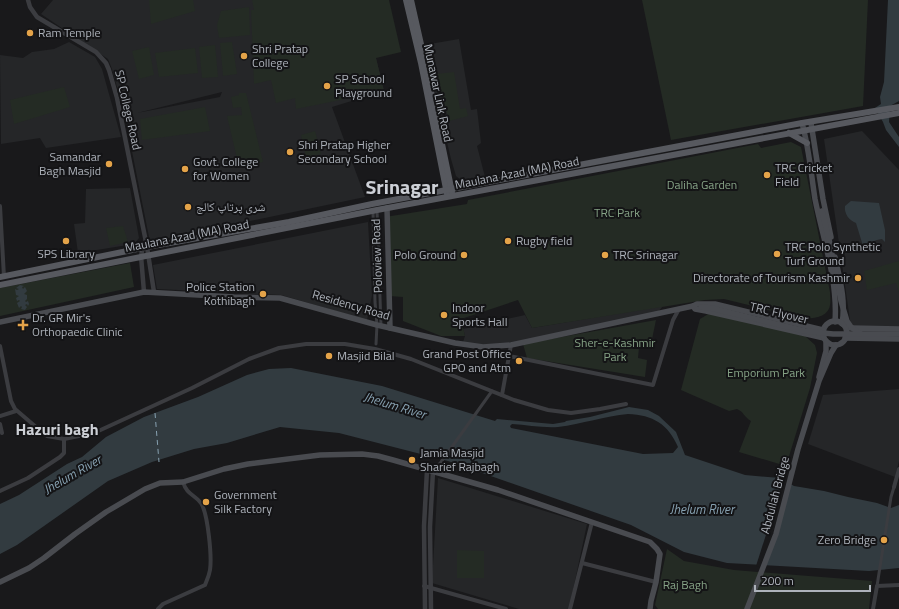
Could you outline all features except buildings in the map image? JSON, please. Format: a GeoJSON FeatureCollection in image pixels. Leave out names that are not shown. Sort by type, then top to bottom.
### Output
{"type":"FeatureCollection","features":[{"type":"Feature","properties":{"kind":"main road","name":"Munawar Link Road"},"geometry":{"type":"LineString","coordinates":[[406,0],[450,193]]}},
{"type":"Feature","properties":{"kind":"main road","name":"Munawar Link Road"},"geometry":{"type":"LineString","coordinates":[[411,0],[426,62],[450,193]]}},
{"type":"Feature","properties":{"kind":"main road","name":"Maulana Azad (MA) Road"},"geometry":{"type":"LineString","coordinates":[[0,285],[386,208],[450,193],[898,110]]}},
{"type":"Feature","properties":{"kind":"main road"},"geometry":{"type":"LineString","coordinates":[[811,125],[823,199],[844,300],[845,311],[843,326],[846,335],[840,344],[836,345],[831,353],[819,381]]}},
{"type":"Feature","properties":{"kind":"main road","name":"Maulana Azad (MA) Road"},"geometry":{"type":"LineString","coordinates":[[1,277],[145,248],[289,222],[372,204],[450,193],[789,133],[803,127]]}},
{"type":"Feature","properties":{"kind":"main road"},"geometry":{"type":"LineString","coordinates":[[803,127],[816,201],[835,289],[835,322]]}},
{"type":"Feature","properties":{"kind":"main road"},"geometry":{"type":"LineString","coordinates":[[789,133],[807,143]]}},
{"type":"Feature","properties":{"kind":"main road"},"geometry":{"type":"LineString","coordinates":[[823,199],[822,208],[841,301],[847,321],[851,327],[861,334]]}},
{"type":"Feature","properties":{"kind":"main road"},"geometry":{"type":"LineString","coordinates":[[816,201],[822,208]]}},
{"type":"Feature","properties":{"kind":"main road","name":"Poloview Road"},"geometry":{"type":"LineString","coordinates":[[386,208],[390,328]]}},
{"type":"Feature","properties":{"kind":"main road","name":"Residency Road"},"geometry":{"type":"LineString","coordinates":[[0,322],[144,292],[154,292],[280,298],[379,326],[455,343],[483,347],[511,345],[698,304],[716,304],[823,330]]}},
{"type":"Feature","properties":{"kind":"main road","name":"Residency Road"},"geometry":{"type":"LineString","coordinates":[[693,306],[695,309],[825,340]]}},
{"type":"Feature","properties":{"kind":"main road","name":"TRC Flyover"},"geometry":{"type":"LineString","coordinates":[[693,306],[711,308],[805,331],[833,334],[899,334]]}},
{"type":"Feature","properties":{"kind":"main road"},"geometry":{"type":"LineString","coordinates":[[819,381],[826,350],[823,330],[828,324],[835,322],[843,326],[899,329]]}},
{"type":"Feature","properties":{"kind":"main road"},"geometry":{"type":"LineString","coordinates":[[845,338],[899,339]]}},
{"type":"Feature","properties":{"kind":"main road"},"geometry":{"type":"LineString","coordinates":[[825,340],[832,345],[836,345]]}},
{"type":"Feature","properties":{"kind":"main road","name":"Abdullah Bridge"},"geometry":{"type":"LineString","coordinates":[[748,607],[776,534],[798,449],[819,381]]}},
{"type":"Feature","properties":{"kind":"main road"},"geometry":{"type":"LineString","coordinates":[[0,582],[29,568],[106,512],[160,482],[183,482],[224,469],[248,464],[338,454],[362,454],[378,456],[498,490],[650,542],[658,549],[660,554],[650,609]]}},
{"type":"Feature","properties":{"kind":"street","name":"SP College Road"},"geometry":{"type":"LineString","coordinates":[[28,0],[30,7],[37,17],[96,52],[106,63],[117,98],[146,240],[145,248]]}},
{"type":"Feature","properties":{"kind":"street"},"geometry":{"type":"LineString","coordinates":[[0,206],[1,277]]}},
{"type":"Feature","properties":{"kind":"street"},"geometry":{"type":"LineString","coordinates":[[375,210],[379,326],[375,346]]}},
{"type":"Feature","properties":{"kind":"street"},"geometry":{"type":"LineString","coordinates":[[145,248],[148,255],[154,292]]}},
{"type":"Feature","properties":{"kind":"street"},"geometry":{"type":"LineString","coordinates":[[144,292],[141,256],[145,248]]}},
{"type":"Feature","properties":{"kind":"street"},"geometry":{"type":"LineString","coordinates":[[509,356],[653,385],[673,320],[679,308]]}},
{"type":"Feature","properties":{"kind":"street"},"geometry":{"type":"LineString","coordinates":[[0,346],[12,401],[16,411],[48,436],[64,439],[94,433],[192,388],[249,359],[279,348],[306,344],[375,346],[537,408],[571,413],[626,404]]}},
{"type":"Feature","properties":{"kind":"street"},"geometry":{"type":"LineString","coordinates":[[502,395],[511,345]]}},
{"type":"Feature","properties":{"kind":"street"},"geometry":{"type":"LineString","coordinates":[[425,609],[424,586],[430,470],[441,462],[482,407],[492,391]]}},
{"type":"Feature","properties":{"kind":"street"},"geometry":{"type":"LineString","coordinates":[[0,416],[16,411]]}},
{"type":"Feature","properties":{"kind":"street"},"geometry":{"type":"LineString","coordinates":[[0,424],[2,433]]}},
{"type":"Feature","properties":{"kind":"street"},"geometry":{"type":"LineString","coordinates":[[0,491],[28,478],[60,457],[64,453],[64,439]]}},
{"type":"Feature","properties":{"kind":"street"},"geometry":{"type":"LineString","coordinates":[[873,609],[891,497],[899,469]]}},
{"type":"Feature","properties":{"kind":"street"},"geometry":{"type":"LineString","coordinates":[[158,609],[163,604],[205,585],[210,570],[209,537],[204,512],[200,502],[187,492],[183,482]]}},
{"type":"Feature","properties":{"kind":"street"},"geometry":{"type":"LineString","coordinates":[[428,500],[431,609]]}},
{"type":"Feature","properties":{"kind":"street"},"geometry":{"type":"LineString","coordinates":[[570,609],[592,522]]}},
{"type":"Feature","properties":{"kind":"street"},"geometry":{"type":"LineString","coordinates":[[582,563],[656,582]]}},
{"type":"Feature","properties":{"kind":"street"},"geometry":{"type":"LineString","coordinates":[[878,584],[899,585]]}},
{"type":"Feature","properties":{"kind":"street"},"geometry":{"type":"LineString","coordinates":[[424,586],[506,609]]}},
{"type":"Feature","properties":{"kind":"shaded area"},"geometry":{"type":"Polygon","coordinates":[[[53,0],[389,0],[376,58],[384,91],[332,107],[365,197],[150,242],[125,116],[108,59],[41,14],[53,0]],[[222,92],[137,113],[220,97],[222,92]]]}},
{"type":"Feature","properties":{"kind":"shaded area"},"geometry":{"type":"Polygon","coordinates":[[[459,39],[471,110],[477,109],[481,143],[477,146],[485,177],[461,180],[456,176],[451,159],[424,45],[459,39]]]}},
{"type":"Feature","properties":{"kind":"shaded area"},"geometry":{"type":"Polygon","coordinates":[[[69,42],[95,57],[102,69],[121,137],[46,148],[40,138],[1,144],[0,55],[23,58],[32,52],[54,49],[69,42]]]}},
{"type":"Feature","properties":{"kind":"shaded area"},"geometry":{"type":"Polygon","coordinates":[[[862,131],[899,170],[899,331],[859,333],[851,327],[824,139],[862,131]]]}},
{"type":"Feature","properties":{"kind":"shaded area"},"geometry":{"type":"Polygon","coordinates":[[[130,188],[139,238],[134,244],[78,253],[74,224],[85,223],[86,189],[130,188]]]}},
{"type":"Feature","properties":{"kind":"shaded area"},"geometry":{"type":"Polygon","coordinates":[[[368,222],[372,295],[367,320],[281,295],[157,289],[153,265],[368,222]]]}},
{"type":"Feature","properties":{"kind":"shaded area"},"geometry":{"type":"Polygon","coordinates":[[[663,306],[658,312],[511,343],[484,345],[463,342],[465,336],[463,329],[525,315],[532,328],[663,306]]]}},
{"type":"Feature","properties":{"kind":"shaded area"},"geometry":{"type":"Polygon","coordinates":[[[899,389],[899,461],[895,477],[808,444],[823,395],[899,389]]]}},
{"type":"Feature","properties":{"kind":"shaded area"},"geometry":{"type":"Polygon","coordinates":[[[438,478],[587,524],[569,609],[519,609],[432,583],[438,478]]]}},
{"type":"Feature","properties":{"kind":"green space"},"geometry":{"type":"Polygon","coordinates":[[[149,0],[193,0],[195,11],[151,24],[149,0]]]}},
{"type":"Feature","properties":{"kind":"green space"},"geometry":{"type":"Polygon","coordinates":[[[252,0],[389,0],[401,52],[376,58],[384,91],[296,109],[295,98],[276,103],[271,80],[254,84],[251,10],[254,10],[252,0]]]}},
{"type":"Feature","properties":{"kind":"green space"},"geometry":{"type":"Polygon","coordinates":[[[642,0],[868,0],[863,106],[671,140],[642,0]]]}},
{"type":"Feature","properties":{"kind":"green space"},"geometry":{"type":"Polygon","coordinates":[[[249,7],[250,35],[219,38],[217,25],[221,11],[249,7]]]}},
{"type":"Feature","properties":{"kind":"green space"},"geometry":{"type":"Polygon","coordinates":[[[232,42],[237,74],[223,76],[220,43],[232,42]]]}},
{"type":"Feature","properties":{"kind":"green space"},"geometry":{"type":"Polygon","coordinates":[[[215,45],[218,77],[202,78],[199,47],[215,45]]]}},
{"type":"Feature","properties":{"kind":"green space"},"geometry":{"type":"Polygon","coordinates":[[[149,47],[154,75],[139,79],[132,51],[149,47]]]}},
{"type":"Feature","properties":{"kind":"green space"},"geometry":{"type":"Polygon","coordinates":[[[195,48],[198,73],[159,77],[155,53],[195,48]]]}},
{"type":"Feature","properties":{"kind":"green space"},"geometry":{"type":"Polygon","coordinates":[[[454,72],[460,109],[466,108],[468,116],[449,121],[436,74],[454,72]]]}},
{"type":"Feature","properties":{"kind":"green space"},"geometry":{"type":"Polygon","coordinates":[[[64,87],[70,107],[14,124],[10,100],[64,87]]]}},
{"type":"Feature","properties":{"kind":"green space"},"geometry":{"type":"Polygon","coordinates":[[[239,93],[246,93],[263,162],[239,167],[227,116],[242,115],[241,107],[233,108],[231,97],[239,95],[239,93]]]}},
{"type":"Feature","properties":{"kind":"green space"},"geometry":{"type":"Polygon","coordinates":[[[205,107],[210,131],[142,140],[140,119],[205,107]]]}},
{"type":"Feature","properties":{"kind":"green space"},"geometry":{"type":"Polygon","coordinates":[[[315,131],[321,154],[306,157],[301,135],[315,131]]]}},
{"type":"Feature","properties":{"kind":"green space","name":"TRC Srinagar"},"geometry":{"type":"Polygon","coordinates":[[[791,142],[801,147],[830,292],[829,309],[826,313],[819,317],[801,318],[724,299],[705,300],[532,328],[518,300],[461,319],[465,336],[441,336],[403,321],[403,297],[389,296],[385,217],[467,204],[468,200],[758,144],[761,148],[791,142]]]}},
{"type":"Feature","properties":{"kind":"green space"},"geometry":{"type":"Polygon","coordinates":[[[123,226],[128,242],[110,246],[106,228],[123,226]]]}},
{"type":"Feature","properties":{"kind":"green space"},"geometry":{"type":"Polygon","coordinates":[[[899,261],[899,292],[896,283],[867,290],[864,271],[899,261]]]}},
{"type":"Feature","properties":{"kind":"green space"},"geometry":{"type":"Polygon","coordinates":[[[130,263],[134,287],[0,316],[0,288],[130,263]]]}},
{"type":"Feature","properties":{"kind":"green space","name":"Emporium Park"},"geometry":{"type":"Polygon","coordinates":[[[710,313],[805,336],[815,345],[817,353],[810,388],[786,466],[739,452],[751,421],[739,410],[729,411],[681,390],[700,319],[710,313]]]}},
{"type":"Feature","properties":{"kind":"green space","name":"Sher-e-Kashmir Park"},"geometry":{"type":"Polygon","coordinates":[[[656,320],[650,349],[639,347],[638,358],[647,360],[645,377],[527,358],[523,344],[656,320]]]}},
{"type":"Feature","properties":{"kind":"green space","name":"Raj Bagh"},"geometry":{"type":"Polygon","coordinates":[[[667,549],[684,561],[734,570],[872,581],[869,609],[658,609],[655,605],[667,549]]]}},
{"type":"Feature","properties":{"kind":"green space"},"geometry":{"type":"Polygon","coordinates":[[[457,550],[484,551],[484,578],[457,578],[457,550]]]}},
{"type":"Feature","properties":{"kind":"water"},"geometry":{"type":"Polygon","coordinates":[[[888,0],[899,0],[899,101],[890,106],[889,122],[899,137],[899,147],[886,130],[875,108],[881,104],[880,97],[884,82],[888,0]]]}},
{"type":"Feature","properties":{"kind":"water"},"geometry":{"type":"Polygon","coordinates":[[[851,201],[879,203],[885,230],[885,242],[882,239],[877,240],[872,243],[868,249],[860,251],[863,246],[856,223],[849,218],[845,212],[845,206],[851,201]]]}},
{"type":"Feature","properties":{"kind":"water"},"geometry":{"type":"Polygon","coordinates":[[[20,285],[24,286],[22,287],[23,289],[25,287],[27,291],[24,294],[27,295],[27,299],[25,301],[28,301],[29,304],[28,306],[27,304],[25,305],[27,307],[25,310],[21,309],[21,306],[19,308],[17,303],[20,301],[17,301],[16,298],[19,296],[16,295],[15,289],[19,289],[16,288],[20,285]]]}},
{"type":"Feature","properties":{"kind":"water","name":"Jhelum River"},"geometry":{"type":"Polygon","coordinates":[[[291,368],[382,386],[495,421],[497,419],[553,424],[590,417],[629,407],[648,410],[659,416],[676,432],[685,455],[745,475],[780,478],[794,486],[877,503],[891,508],[899,505],[899,568],[869,571],[727,563],[684,552],[631,525],[448,461],[339,433],[280,427],[227,443],[194,449],[152,462],[108,481],[17,545],[0,554],[0,504],[19,495],[67,464],[82,457],[106,437],[144,417],[198,397],[247,375],[269,369],[291,368]],[[619,415],[558,427],[512,424],[510,426],[511,428],[643,454],[673,453],[678,447],[669,432],[659,422],[645,416],[619,415]]]}},
{"type":"Feature","properties":{"kind":"pier"},"geometry":{"type":"Polygon","coordinates":[[[784,478],[791,482],[764,567],[756,566],[784,478]]]}},
{"type":"Feature","properties":{"kind":"ferry route"},"geometry":{"type":"LineString","coordinates":[[155,413],[159,462]]}},
{"type":"Feature","properties":{"kind":"place","name":"Ram Temple"},"geometry":{"type":"Point","coordinates":[30,33]}},
{"type":"Feature","properties":{"kind":"place","name":"Shri Pratap College"},"geometry":{"type":"Point","coordinates":[244,56]}},
{"type":"Feature","properties":{"kind":"place","name":"SP School Playground"},"geometry":{"type":"Point","coordinates":[327,86]}},
{"type":"Feature","properties":{"kind":"place","name":"Shri Pratap Higher Secondary School"},"geometry":{"type":"Point","coordinates":[290,152]}},
{"type":"Feature","properties":{"kind":"place","name":"Samandar Bagh Masjid"},"geometry":{"type":"Point","coordinates":[109,164]}},
{"type":"Feature","properties":{"kind":"place","name":"Govt. College for Women"},"geometry":{"type":"Point","coordinates":[185,169]}},
{"type":"Feature","properties":{"kind":"place","name":"TRC Cricket Field"},"geometry":{"type":"Point","coordinates":[767,175]}},
{"type":"Feature","properties":{"kind":"place","name":"شری پرتاپ کالج"},"geometry":{"type":"Point","coordinates":[188,207]}},
{"type":"Feature","properties":{"kind":"place","name":"SPS Library"},"geometry":{"type":"Point","coordinates":[66,241]}},
{"type":"Feature","properties":{"kind":"place","name":"Rugby field"},"geometry":{"type":"Point","coordinates":[508,241]}},
{"type":"Feature","properties":{"kind":"place","name":"TRC Polo Synthetic Turf Ground"},"geometry":{"type":"Point","coordinates":[777,254]}},
{"type":"Feature","properties":{"kind":"place","name":"Polo Ground"},"geometry":{"type":"Point","coordinates":[464,255]}},
{"type":"Feature","properties":{"kind":"place","name":"TRC Srinagar"},"geometry":{"type":"Point","coordinates":[605,255]}},
{"type":"Feature","properties":{"kind":"place","name":"Directorate of Tourism Kashmir"},"geometry":{"type":"Point","coordinates":[858,278]}},
{"type":"Feature","properties":{"kind":"place","name":"Police Station Kothibagh"},"geometry":{"type":"Point","coordinates":[263,294]}},
{"type":"Feature","properties":{"kind":"place","name":"Indoor Sports Hall"},"geometry":{"type":"Point","coordinates":[444,315]}},
{"type":"Feature","properties":{"kind":"place","name":"Dr. GR Mir's Orthopaedic Clinic"},"geometry":{"type":"Point","coordinates":[23,325]}},
{"type":"Feature","properties":{"kind":"place","name":"Masjid Bilal"},"geometry":{"type":"Point","coordinates":[329,356]}},
{"type":"Feature","properties":{"kind":"place","name":"Grand Post Office GPO and Atm"},"geometry":{"type":"Point","coordinates":[519,361]}},
{"type":"Feature","properties":{"kind":"place","name":"Jamia Masjid Sharief Rajbagh"},"geometry":{"type":"Point","coordinates":[412,460]}},
{"type":"Feature","properties":{"kind":"place","name":"Government Silk Factory"},"geometry":{"type":"Point","coordinates":[206,502]}},
{"type":"Feature","properties":{"kind":"place","name":"Zero Bridge"},"geometry":{"type":"Point","coordinates":[884,540]}},
{"type":"Feature","properties":{"kind":"district","name":"Srinagar"},"geometry":{"type":"Point","coordinates":[402,187]}},
{"type":"Feature","properties":{"kind":"district","name":"Hazuri bagh"},"geometry":{"type":"Point","coordinates":[57,429]}},
{"type":"Feature","properties":{"kind":"park label","name":"Daliha Garden"},"geometry":{"type":"Point","coordinates":[702,185]}},
{"type":"Feature","properties":{"kind":"park label","name":"TRC Park"},"geometry":{"type":"Point","coordinates":[617,213]}}]}
